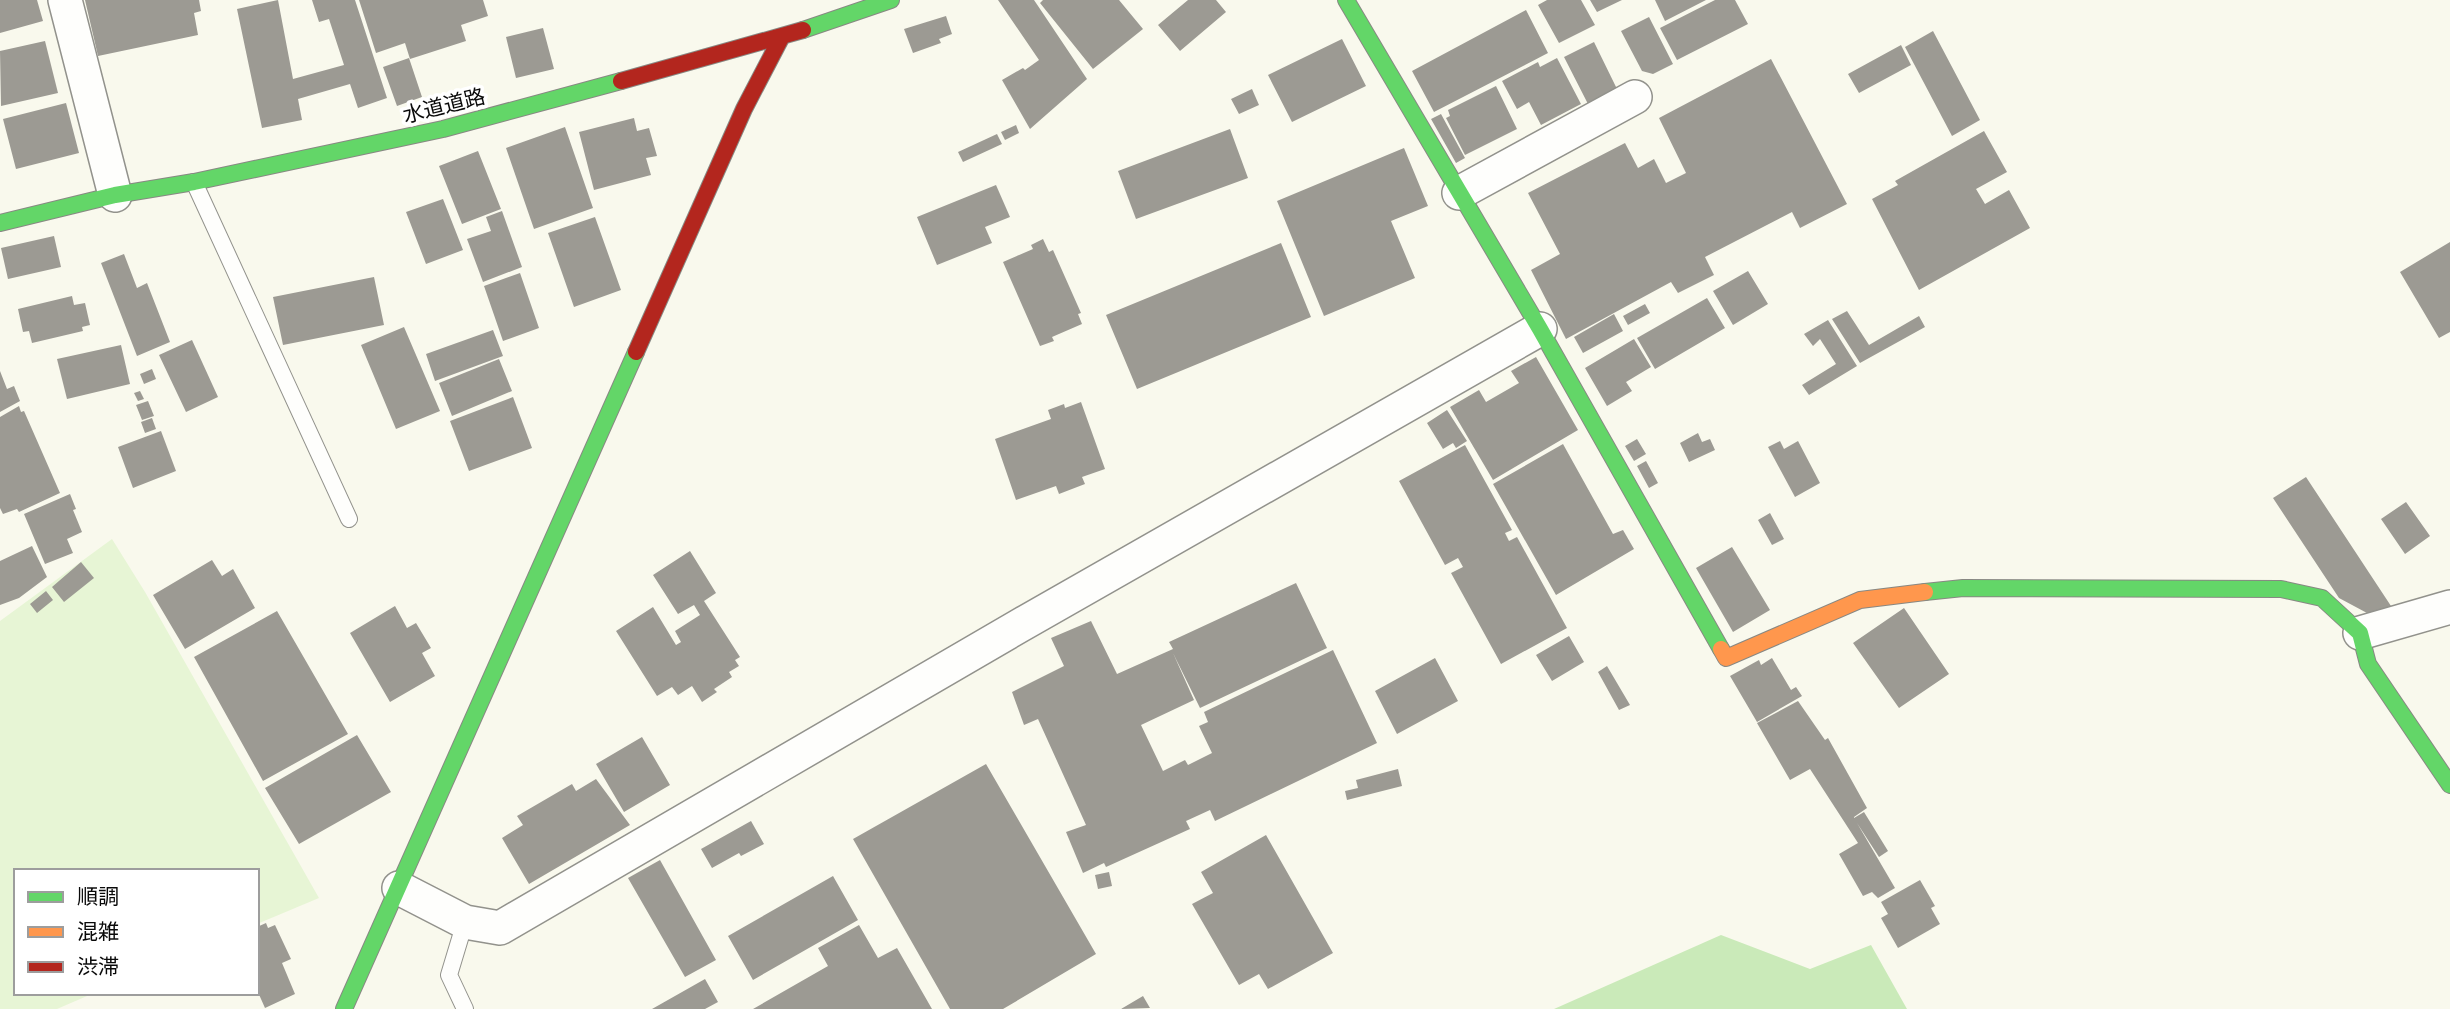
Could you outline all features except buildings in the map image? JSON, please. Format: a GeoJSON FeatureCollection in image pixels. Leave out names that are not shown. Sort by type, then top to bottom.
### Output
{"type":"FeatureCollection","features":[{"type":"Feature","properties":{"kind":"street"},"geometry":{"type":"LineString","coordinates":[[65,0],[115,195]]}},
{"type":"Feature","properties":{"kind":"street","name":"水道道路"},"geometry":{"type":"LineString","coordinates":[[0,223],[115,195],[194,182],[443,129],[781,38],[891,0]]}},
{"type":"Feature","properties":{"kind":"street"},"geometry":{"type":"LineString","coordinates":[[1346,0],[1540,329],[1726,658],[1860,600],[1963,588],[2281,589],[2322,598],[2360,632],[2368,664],[2450,785]]}},
{"type":"Feature","properties":{"kind":"street"},"geometry":{"type":"LineString","coordinates":[[344,1009],[739,121],[781,38]]}},
{"type":"Feature","properties":{"kind":"street"},"geometry":{"type":"LineString","coordinates":[[1459,193],[1635,97]]}},
{"type":"Feature","properties":{"kind":"street"},"geometry":{"type":"LineString","coordinates":[[399,888],[465,922],[500,928],[1031,619],[1540,329]]}},
{"type":"Feature","properties":{"kind":"street"},"geometry":{"type":"LineString","coordinates":[[2360,632],[2450,607]]}},
{"type":"Feature","properties":{"kind":"lane"},"geometry":{"type":"LineString","coordinates":[[194,182],[349,519]]}},
{"type":"Feature","properties":{"kind":"lane"},"geometry":{"type":"LineString","coordinates":[[465,922],[449,975],[465,1009]]}},
{"type":"Feature","properties":{"kind":"green space"},"geometry":{"type":"Polygon","coordinates":[[[112,539],[145,592],[319,898],[259,923],[259,869],[14,869],[14,995],[89,995],[57,1009],[0,1009],[0,621],[112,539]]]}},
{"type":"Feature","properties":{"kind":"green space"},"geometry":{"type":"Polygon","coordinates":[[[1721,935],[1810,969],[1871,945],[1907,1009],[1554,1009],[1721,935]]]}},
{"type":"Feature","properties":{"kind":"traffic: fast"},"geometry":{"type":"LineString","coordinates":[[803,30],[891,0]]}},
{"type":"Feature","properties":{"kind":"traffic: fast"},"geometry":{"type":"LineString","coordinates":[[1346,0],[1540,329],[1721,649]]}},
{"type":"Feature","properties":{"kind":"traffic: fast"},"geometry":{"type":"LineString","coordinates":[[0,223],[115,195],[194,182],[443,129],[621,81]]}},
{"type":"Feature","properties":{"kind":"traffic: fast"},"geometry":{"type":"LineString","coordinates":[[344,1009],[636,352]]}},
{"type":"Feature","properties":{"kind":"traffic: fast"},"geometry":{"type":"LineString","coordinates":[[1925,592],[1963,588],[2281,589],[2322,598],[2360,633],[2368,664],[2450,785]]}},
{"type":"Feature","properties":{"kind":"traffic: slow"},"geometry":{"type":"LineString","coordinates":[[1721,649],[1726,658],[1860,600],[1925,592]]}},
{"type":"Feature","properties":{"kind":"traffic: jam"},"geometry":{"type":"LineString","coordinates":[[621,81],[803,30]]}},
{"type":"Feature","properties":{"kind":"traffic: jam"},"geometry":{"type":"LineString","coordinates":[[636,352],[744,109],[781,38]]}}]}
